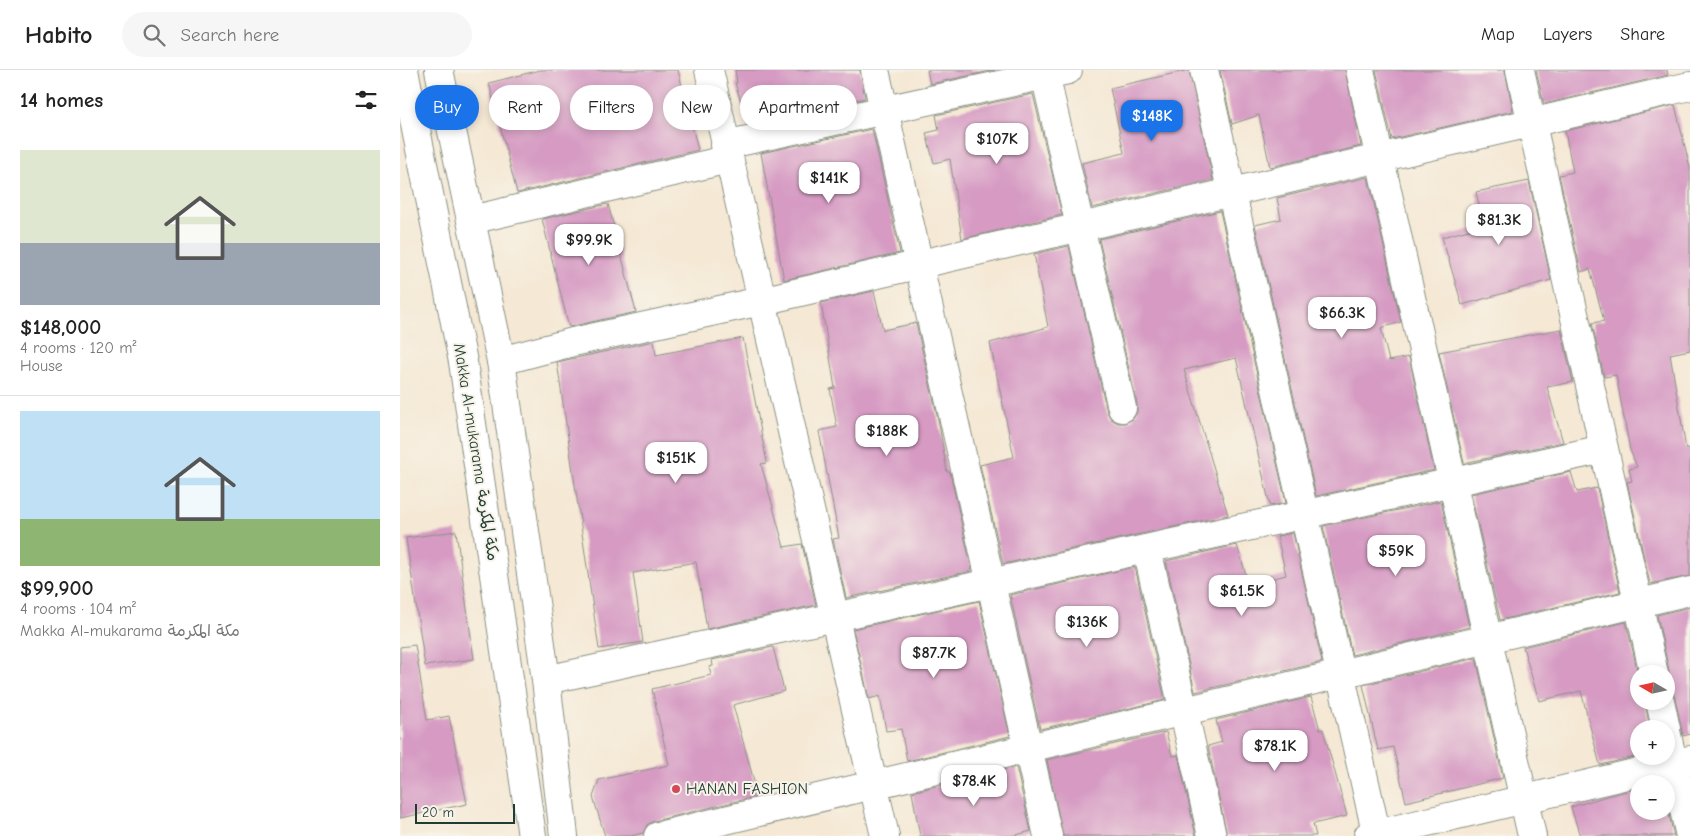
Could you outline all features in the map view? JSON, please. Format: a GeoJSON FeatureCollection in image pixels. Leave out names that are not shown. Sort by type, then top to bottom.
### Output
{"type":"FeatureCollection","features":[{"type":"Feature","properties":{"kind":"main road","name":"Makka Al-mukarama مكة المكرمة"},"geometry":{"type":"LineString","coordinates":[[404,70],[463,362],[532,836]]}},
{"type":"Feature","properties":{"kind":"main road"},"geometry":{"type":"LineString","coordinates":[[709,70],[884,836]]}},
{"type":"Feature","properties":{"kind":"main road"},"geometry":{"type":"LineString","coordinates":[[875,70],[1048,836]]}},
{"type":"Feature","properties":{"kind":"main road"},"geometry":{"type":"LineString","coordinates":[[1204,70],[1340,674],[1374,835],[1682,762]]}},
{"type":"Feature","properties":{"kind":"main road"},"geometry":{"type":"LineString","coordinates":[[1360,70],[1532,836]]}},
{"type":"Feature","properties":{"kind":"main road"},"geometry":{"type":"LineString","coordinates":[[1520,70],[1652,665]]}},
{"type":"Feature","properties":{"kind":"main road"},"geometry":{"type":"LineString","coordinates":[[1688,70],[1690,80]]}},
{"type":"Feature","properties":{"kind":"main road"},"geometry":{"type":"LineString","coordinates":[[442,71],[501,361],[546,680],[564,836]]}},
{"type":"Feature","properties":{"kind":"main road"},"geometry":{"type":"LineString","coordinates":[[471,220],[884,110],[1052,72],[1081,227],[1122,408]]}},
{"type":"Feature","properties":{"kind":"main road"},"geometry":{"type":"LineString","coordinates":[[501,361],[574,342],[761,301],[1690,86]]}},
{"type":"Feature","properties":{"kind":"main road"},"geometry":{"type":"LineString","coordinates":[[546,680],[1604,449]]}},
{"type":"Feature","properties":{"kind":"main road"},"geometry":{"type":"LineString","coordinates":[[1147,549],[1212,836]]}},
{"type":"Feature","properties":{"kind":"main road"},"geometry":{"type":"LineString","coordinates":[[658,836],[1690,591]]}},
{"type":"Feature","properties":{"kind":"main road"},"geometry":{"type":"LineString","coordinates":[[1675,748],[1682,762],[1690,836]]}},
{"type":"Feature","properties":{"kind":"building"},"geometry":{"type":"Polygon","coordinates":[[[540,70],[678,70],[682,85],[663,85],[663,130],[693,130],[698,150],[517,193],[501,130],[560,130],[560,85],[490,85],[489,83],[540,70]]]}},
{"type":"Feature","properties":{"kind":"building"},"geometry":{"type":"Polygon","coordinates":[[[735,70],[860,70],[865,98],[857,100],[857,85],[740,85],[740,99],[735,83],[737,83],[735,70]]]}},
{"type":"Feature","properties":{"kind":"building"},"geometry":{"type":"Polygon","coordinates":[[[927,70],[995,70],[930,84],[927,70]]]}},
{"type":"Feature","properties":{"kind":"building"},"geometry":{"type":"Polygon","coordinates":[[[1189,70],[1213,180],[1092,208],[1082,163],[1124,153],[1110,88],[1189,70]]]}},
{"type":"Feature","properties":{"kind":"building"},"geometry":{"type":"Polygon","coordinates":[[[1220,70],[1345,70],[1361,146],[1270,167],[1259,115],[1232,124],[1220,70]]]}},
{"type":"Feature","properties":{"kind":"building"},"geometry":{"type":"Polygon","coordinates":[[[1376,70],[1505,70],[1513,111],[1392,139],[1376,70]]]}},
{"type":"Feature","properties":{"kind":"building"},"geometry":{"type":"Polygon","coordinates":[[[1536,70],[1667,70],[1668,75],[1544,104],[1536,70]]]}},
{"type":"Feature","properties":{"kind":"building"},"geometry":{"type":"Polygon","coordinates":[[[1033,94],[1062,215],[962,239],[950,159],[934,163],[926,133],[939,130],[936,115],[1033,94]]]}},
{"type":"Feature","properties":{"kind":"building"},"geometry":{"type":"Polygon","coordinates":[[[1675,105],[1690,168],[1690,350],[1670,354],[1686,449],[1690,448],[1690,576],[1650,584],[1627,482],[1632,481],[1629,469],[1637,467],[1630,450],[1616,375],[1604,377],[1592,323],[1604,321],[1590,269],[1581,272],[1559,175],[1573,172],[1565,131],[1675,105]]]}},
{"type":"Feature","properties":{"kind":"building"},"geometry":{"type":"Polygon","coordinates":[[[872,129],[900,253],[784,280],[761,153],[872,129]]]}},
{"type":"Feature","properties":{"kind":"building"},"geometry":{"type":"Polygon","coordinates":[[[1368,177],[1401,322],[1381,328],[1389,361],[1409,357],[1434,470],[1316,496],[1255,225],[1281,219],[1277,198],[1368,177]]]}},
{"type":"Feature","properties":{"kind":"building"},"geometry":{"type":"Polygon","coordinates":[[[1529,181],[1551,280],[1462,305],[1442,237],[1484,226],[1476,192],[1529,181]]]}},
{"type":"Feature","properties":{"kind":"building"},"geometry":{"type":"Polygon","coordinates":[[[608,204],[636,312],[569,327],[542,219],[608,204]]]}},
{"type":"Feature","properties":{"kind":"building"},"geometry":{"type":"Polygon","coordinates":[[[1220,211],[1286,503],[1270,506],[1236,358],[1184,370],[1228,515],[1003,564],[980,465],[1014,457],[990,343],[1048,327],[1034,254],[1069,246],[1107,412],[1111,419],[1118,423],[1125,423],[1133,419],[1137,412],[1137,404],[1099,239],[1220,211]]]}},
{"type":"Feature","properties":{"kind":"building"},"geometry":{"type":"Polygon","coordinates":[[[874,291],[883,330],[916,323],[939,424],[947,472],[950,472],[972,571],[846,598],[833,539],[839,538],[819,431],[837,427],[830,389],[835,388],[821,303],[874,291]]]}},
{"type":"Feature","properties":{"kind":"building"},"geometry":{"type":"Polygon","coordinates":[[[1561,329],[1573,382],[1547,387],[1563,442],[1464,463],[1439,352],[1561,329]]]}},
{"type":"Feature","properties":{"kind":"building"},"geometry":{"type":"Polygon","coordinates":[[[743,338],[767,463],[761,464],[784,547],[802,544],[816,605],[707,629],[696,562],[633,573],[643,642],[599,649],[557,362],[654,341],[656,355],[743,338]]]}},
{"type":"Feature","properties":{"kind":"building"},"geometry":{"type":"Polygon","coordinates":[[[1571,472],[1577,492],[1597,488],[1620,592],[1500,620],[1471,494],[1571,472]]]}},
{"type":"Feature","properties":{"kind":"building"},"geometry":{"type":"Polygon","coordinates":[[[1441,501],[1469,627],[1352,655],[1323,526],[1441,501]]]}},
{"type":"Feature","properties":{"kind":"building"},"geometry":{"type":"Polygon","coordinates":[[[456,531],[474,659],[425,666],[406,538],[456,531]]]}},
{"type":"Feature","properties":{"kind":"building"},"geometry":{"type":"Polygon","coordinates":[[[1293,533],[1322,662],[1195,692],[1166,561],[1237,545],[1249,585],[1286,575],[1277,536],[1293,533]]]}},
{"type":"Feature","properties":{"kind":"building"},"geometry":{"type":"Polygon","coordinates":[[[1135,567],[1165,700],[1040,729],[1010,595],[1135,567]]]}},
{"type":"Feature","properties":{"kind":"building"},"geometry":{"type":"Polygon","coordinates":[[[979,601],[1010,736],[907,761],[901,729],[886,731],[880,696],[869,699],[853,629],[979,601]]]}},
{"type":"Feature","properties":{"kind":"building"},"geometry":{"type":"Polygon","coordinates":[[[1690,607],[1690,734],[1683,736],[1675,698],[1675,665],[1668,665],[1657,615],[1690,607]]]}},
{"type":"Feature","properties":{"kind":"building"},"geometry":{"type":"Polygon","coordinates":[[[1626,622],[1636,665],[1630,665],[1630,710],[1647,710],[1648,720],[1630,720],[1630,758],[1600,765],[1581,691],[1539,701],[1523,647],[1626,622]]]}},
{"type":"Feature","properties":{"kind":"building"},"geometry":{"type":"Polygon","coordinates":[[[415,645],[427,720],[449,716],[467,804],[400,818],[400,647],[415,645]]]}},
{"type":"Feature","properties":{"kind":"building"},"geometry":{"type":"Polygon","coordinates":[[[773,647],[784,691],[733,705],[758,796],[654,821],[647,825],[643,833],[631,836],[605,836],[593,797],[599,780],[669,765],[652,689],[711,675],[709,667],[713,666],[712,660],[773,647]]]}},
{"type":"Feature","properties":{"kind":"building"},"geometry":{"type":"Polygon","coordinates":[[[1476,658],[1503,778],[1406,802],[1393,747],[1378,750],[1363,685],[1476,658]]]}},
{"type":"Feature","properties":{"kind":"building"},"geometry":{"type":"Polygon","coordinates":[[[1311,697],[1320,730],[1323,729],[1347,816],[1313,824],[1316,836],[1227,836],[1208,746],[1222,742],[1216,720],[1311,697]]]}},
{"type":"Feature","properties":{"kind":"building"},"geometry":{"type":"Polygon","coordinates":[[[1166,732],[1172,756],[1178,755],[1196,836],[1063,836],[1047,760],[1166,732]]]}},
{"type":"Feature","properties":{"kind":"building"},"geometry":{"type":"Polygon","coordinates":[[[1016,767],[1031,831],[1012,836],[920,836],[912,792],[1016,767]]]}},
{"type":"Feature","properties":{"kind":"building"},"geometry":{"type":"Polygon","coordinates":[[[1630,790],[1630,820],[1670,820],[1674,836],[1580,836],[1571,807],[1630,790]]]}},
{"type":"Feature","properties":{"kind":"place","name":"HANAN FASHION"},"geometry":{"type":"Point","coordinates":[676,789]}}]}
